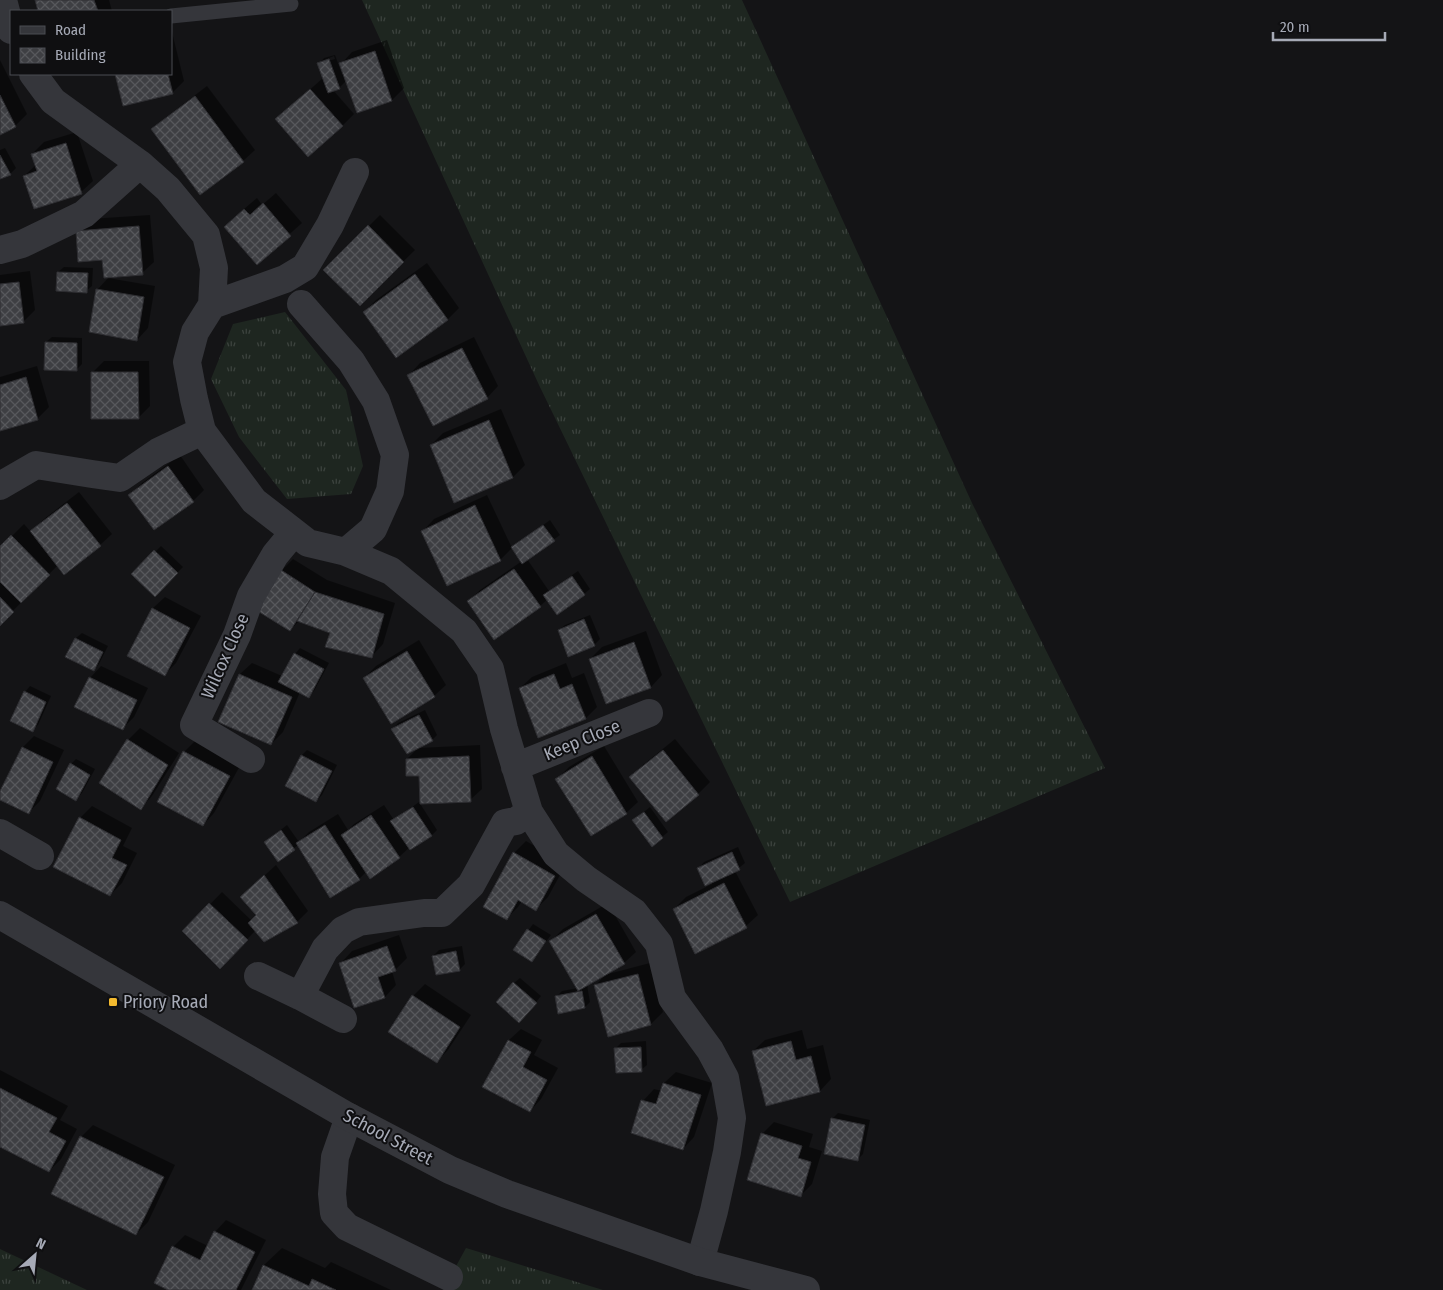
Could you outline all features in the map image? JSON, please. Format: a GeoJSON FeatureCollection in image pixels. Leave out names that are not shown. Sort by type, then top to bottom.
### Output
{"type":"FeatureCollection","features":[{"type":"Feature","properties":{"kind":"street"},"geometry":{"type":"LineString","coordinates":[[3,0],[10,26]]}},
{"type":"Feature","properties":{"kind":"street"},"geometry":{"type":"LineString","coordinates":[[34,75],[52,102],[140,164],[168,189],[206,235],[214,268],[212,306],[195,332],[187,362],[202,431],[254,501],[308,543],[346,552],[391,571],[464,630],[490,669],[504,729],[529,812],[556,854],[586,879],[634,912],[659,944],[672,998],[710,1050],[725,1078],[732,1118],[727,1152],[714,1211],[700,1262]]}},
{"type":"Feature","properties":{"kind":"street"},"geometry":{"type":"LineString","coordinates":[[0,250],[22,244],[84,214],[140,164]]}},
{"type":"Feature","properties":{"kind":"street"},"geometry":{"type":"LineString","coordinates":[[212,306],[286,280],[305,267],[330,225],[355,172]]}},
{"type":"Feature","properties":{"kind":"street"},"geometry":{"type":"LineString","coordinates":[[301,304],[351,361],[376,401],[395,455],[390,491],[372,529],[346,552]]}},
{"type":"Feature","properties":{"kind":"street"},"geometry":{"type":"LineString","coordinates":[[0,486],[36,464],[120,478],[158,452],[202,431]]}},
{"type":"Feature","properties":{"kind":"street","name":"Wilcox Close"},"geometry":{"type":"LineString","coordinates":[[252,759],[194,725],[237,635],[251,596],[275,555],[294,532]]}},
{"type":"Feature","properties":{"kind":"street","name":"Keep Close"},"geometry":{"type":"LineString","coordinates":[[515,767],[649,713]]}},
{"type":"Feature","properties":{"kind":"street"},"geometry":{"type":"LineString","coordinates":[[300,996],[325,948],[343,930],[359,922],[424,913],[442,913],[471,885],[504,823],[516,821],[529,812]]}},
{"type":"Feature","properties":{"kind":"street"},"geometry":{"type":"LineString","coordinates":[[0,833],[40,856]]}},
{"type":"Feature","properties":{"kind":"street","name":"School Street"},"geometry":{"type":"LineString","coordinates":[[0,915],[349,1117],[450,1170],[508,1194],[700,1262],[806,1290]]}},
{"type":"Feature","properties":{"kind":"street"},"geometry":{"type":"LineString","coordinates":[[258,976],[343,1019]]}},
{"type":"Feature","properties":{"kind":"street"},"geometry":{"type":"LineString","coordinates":[[349,1117],[335,1157],[332,1194],[334,1213],[347,1227],[449,1278]]}},
{"type":"Feature","properties":{"kind":"lane"},"geometry":{"type":"LineString","coordinates":[[172,16],[291,4]]}},
{"type":"Feature","properties":{"kind":"green space"},"geometry":{"type":"Polygon","coordinates":[[[362,0],[742,0],[972,503],[1105,768],[790,902],[539,385],[362,0]]]}},
{"type":"Feature","properties":{"kind":"green space"},"geometry":{"type":"Polygon","coordinates":[[[285,312],[346,390],[363,466],[351,494],[287,499],[239,437],[211,379],[233,324],[285,312]]]}},
{"type":"Feature","properties":{"kind":"green space"},"geometry":{"type":"Polygon","coordinates":[[[466,1248],[603,1290],[443,1290],[466,1248]]]}},
{"type":"Feature","properties":{"kind":"green space"},"geometry":{"type":"Polygon","coordinates":[[[0,1249],[87,1290],[0,1290],[0,1249]]]}},
{"type":"Feature","properties":{"kind":"building"},"geometry":{"type":"Polygon","coordinates":[[[35,0],[94,0],[98,10],[38,10],[35,0]]]}},
{"type":"Feature","properties":{"kind":"building"},"geometry":{"type":"Polygon","coordinates":[[[375,51],[392,101],[357,113],[339,63],[375,51]]]}},
{"type":"Feature","properties":{"kind":"building"},"geometry":{"type":"Polygon","coordinates":[[[329,59],[340,89],[328,93],[317,63],[329,59]]]}},
{"type":"Feature","properties":{"kind":"building"},"geometry":{"type":"Polygon","coordinates":[[[115,75],[168,75],[173,94],[123,106],[115,75]]]}},
{"type":"Feature","properties":{"kind":"building"},"geometry":{"type":"Polygon","coordinates":[[[310,89],[343,126],[308,157],[275,119],[310,89]]]}},
{"type":"Feature","properties":{"kind":"building"},"geometry":{"type":"Polygon","coordinates":[[[0,95],[16,127],[0,135],[0,95]]]}},
{"type":"Feature","properties":{"kind":"building"},"geometry":{"type":"Polygon","coordinates":[[[195,96],[244,162],[200,195],[151,129],[195,96]]]}},
{"type":"Feature","properties":{"kind":"building"},"geometry":{"type":"Polygon","coordinates":[[[66,143],[82,194],[34,209],[23,176],[37,171],[31,154],[66,143]]]}},
{"type":"Feature","properties":{"kind":"building"},"geometry":{"type":"Polygon","coordinates":[[[0,155],[11,175],[0,179],[0,155]]]}},
{"type":"Feature","properties":{"kind":"building"},"geometry":{"type":"Polygon","coordinates":[[[263,203],[291,236],[257,265],[224,227],[244,209],[250,215],[263,203]]]}},
{"type":"Feature","properties":{"kind":"building"},"geometry":{"type":"Polygon","coordinates":[[[368,225],[404,262],[360,306],[323,270],[368,225]]]}},
{"type":"Feature","properties":{"kind":"building"},"geometry":{"type":"Polygon","coordinates":[[[139,226],[143,275],[104,278],[102,260],[78,262],[76,231],[139,226]]]}},
{"type":"Feature","properties":{"kind":"building"},"geometry":{"type":"Polygon","coordinates":[[[57,272],[88,273],[87,293],[56,291],[57,272]]]}},
{"type":"Feature","properties":{"kind":"building"},"geometry":{"type":"Polygon","coordinates":[[[415,274],[448,320],[396,358],[363,312],[415,274]]]}},
{"type":"Feature","properties":{"kind":"building"},"geometry":{"type":"Polygon","coordinates":[[[19,282],[24,323],[0,326],[0,284],[19,282]]]}},
{"type":"Feature","properties":{"kind":"building"},"geometry":{"type":"Polygon","coordinates":[[[96,289],[144,297],[137,341],[89,332],[96,289]]]}},
{"type":"Feature","properties":{"kind":"building"},"geometry":{"type":"Polygon","coordinates":[[[45,342],[77,343],[77,371],[44,370],[45,342]]]}},
{"type":"Feature","properties":{"kind":"building"},"geometry":{"type":"Polygon","coordinates":[[[462,348],[488,399],[433,426],[407,375],[462,348]]]}},
{"type":"Feature","properties":{"kind":"building"},"geometry":{"type":"Polygon","coordinates":[[[91,372],[138,372],[139,419],[91,419],[91,372]]]}},
{"type":"Feature","properties":{"kind":"building"},"geometry":{"type":"Polygon","coordinates":[[[26,377],[38,420],[0,431],[0,385],[26,377]]]}},
{"type":"Feature","properties":{"kind":"building"},"geometry":{"type":"Polygon","coordinates":[[[489,420],[513,478],[454,503],[430,445],[489,420]]]}},
{"type":"Feature","properties":{"kind":"building"},"geometry":{"type":"Polygon","coordinates":[[[168,466],[194,502],[154,530],[128,495],[168,466]]]}},
{"type":"Feature","properties":{"kind":"building"},"geometry":{"type":"Polygon","coordinates":[[[67,503],[101,546],[64,575],[30,531],[67,503]]]}},
{"type":"Feature","properties":{"kind":"building"},"geometry":{"type":"Polygon","coordinates":[[[475,505],[501,561],[447,586],[421,531],[475,505]]]}},
{"type":"Feature","properties":{"kind":"building"},"geometry":{"type":"Polygon","coordinates":[[[543,525],[555,541],[522,564],[511,547],[543,525]]]}},
{"type":"Feature","properties":{"kind":"building"},"geometry":{"type":"Polygon","coordinates":[[[11,535],[50,575],[21,603],[0,582],[0,546],[11,535]]]}},
{"type":"Feature","properties":{"kind":"building"},"geometry":{"type":"Polygon","coordinates":[[[154,550],[178,573],[155,597],[131,574],[154,550]]]}},
{"type":"Feature","properties":{"kind":"building"},"geometry":{"type":"Polygon","coordinates":[[[514,569],[541,607],[494,640],[467,601],[514,569]]]}},
{"type":"Feature","properties":{"kind":"building"},"geometry":{"type":"Polygon","coordinates":[[[281,570],[315,592],[290,631],[256,610],[281,570]]]}},
{"type":"Feature","properties":{"kind":"building"},"geometry":{"type":"Polygon","coordinates":[[[572,576],[585,595],[557,615],[543,595],[572,576]]]}},
{"type":"Feature","properties":{"kind":"building"},"geometry":{"type":"Polygon","coordinates":[[[315,592],[384,614],[372,658],[325,647],[330,633],[297,621],[315,592]]]}},
{"type":"Feature","properties":{"kind":"building"},"geometry":{"type":"Polygon","coordinates":[[[0,597],[14,612],[0,626],[0,597]]]}},
{"type":"Feature","properties":{"kind":"building"},"geometry":{"type":"Polygon","coordinates":[[[152,608],[190,628],[165,676],[127,656],[152,608]]]}},
{"type":"Feature","properties":{"kind":"building"},"geometry":{"type":"Polygon","coordinates":[[[584,619],[595,646],[568,657],[558,630],[584,619]]]}},
{"type":"Feature","properties":{"kind":"building"},"geometry":{"type":"Polygon","coordinates":[[[75,638],[103,652],[94,671],[65,657],[75,638]]]}},
{"type":"Feature","properties":{"kind":"building"},"geometry":{"type":"Polygon","coordinates":[[[634,642],[651,688],[606,704],[589,659],[634,642]]]}},
{"type":"Feature","properties":{"kind":"building"},"geometry":{"type":"Polygon","coordinates":[[[407,651],[435,697],[391,724],[363,678],[407,651]]]}},
{"type":"Feature","properties":{"kind":"building"},"geometry":{"type":"Polygon","coordinates":[[[294,653],[324,669],[309,698],[278,682],[294,653]]]}},
{"type":"Feature","properties":{"kind":"building"},"geometry":{"type":"Polygon","coordinates":[[[239,674],[292,697],[271,745],[218,722],[239,674]]]}},
{"type":"Feature","properties":{"kind":"building"},"geometry":{"type":"Polygon","coordinates":[[[554,674],[560,689],[572,684],[586,719],[538,738],[519,688],[554,674]]]}},
{"type":"Feature","properties":{"kind":"building"},"geometry":{"type":"Polygon","coordinates":[[[89,677],[137,700],[123,730],[74,707],[89,677]]]}},
{"type":"Feature","properties":{"kind":"building"},"geometry":{"type":"Polygon","coordinates":[[[24,691],[46,702],[33,732],[10,721],[24,691]]]}},
{"type":"Feature","properties":{"kind":"building"},"geometry":{"type":"Polygon","coordinates":[[[419,715],[433,741],[407,754],[391,729],[419,715]]]}},
{"type":"Feature","properties":{"kind":"building"},"geometry":{"type":"Polygon","coordinates":[[[127,739],[168,765],[141,810],[99,783],[127,739]]]}},
{"type":"Feature","properties":{"kind":"building"},"geometry":{"type":"Polygon","coordinates":[[[22,747],[53,762],[29,814],[0,800],[0,791],[22,747]]]}},
{"type":"Feature","properties":{"kind":"building"},"geometry":{"type":"Polygon","coordinates":[[[663,750],[699,795],[666,822],[629,777],[663,750]]]}},
{"type":"Feature","properties":{"kind":"building"},"geometry":{"type":"Polygon","coordinates":[[[183,751],[230,776],[203,826],[157,802],[183,751]]]}},
{"type":"Feature","properties":{"kind":"building"},"geometry":{"type":"Polygon","coordinates":[[[301,755],[332,771],[316,802],[285,786],[301,755]]]}},
{"type":"Feature","properties":{"kind":"building"},"geometry":{"type":"Polygon","coordinates":[[[469,756],[471,802],[420,804],[419,776],[406,776],[406,759],[469,756]]]}},
{"type":"Feature","properties":{"kind":"building"},"geometry":{"type":"Polygon","coordinates":[[[592,756],[627,814],[591,836],[555,779],[592,756]]]}},
{"type":"Feature","properties":{"kind":"building"},"geometry":{"type":"Polygon","coordinates":[[[70,763],[90,775],[76,801],[56,789],[70,763]]]}},
{"type":"Feature","properties":{"kind":"building"},"geometry":{"type":"Polygon","coordinates":[[[413,807],[432,836],[410,850],[390,821],[413,807]]]}},
{"type":"Feature","properties":{"kind":"building"},"geometry":{"type":"Polygon","coordinates":[[[644,812],[663,838],[652,847],[632,820],[644,812]]]}},
{"type":"Feature","properties":{"kind":"building"},"geometry":{"type":"Polygon","coordinates":[[[371,815],[400,858],[370,879],[341,835],[371,815]]]}},
{"type":"Feature","properties":{"kind":"building"},"geometry":{"type":"Polygon","coordinates":[[[79,817],[121,840],[112,858],[127,865],[110,896],[53,867],[79,817]]]}},
{"type":"Feature","properties":{"kind":"building"},"geometry":{"type":"Polygon","coordinates":[[[325,825],[360,880],[330,898],[296,843],[325,825]]]}},
{"type":"Feature","properties":{"kind":"building"},"geometry":{"type":"Polygon","coordinates":[[[281,830],[295,850],[278,862],[264,842],[281,830]]]}},
{"type":"Feature","properties":{"kind":"building"},"geometry":{"type":"Polygon","coordinates":[[[513,852],[555,876],[536,911],[518,900],[507,920],[483,907],[513,852]]]}},
{"type":"Feature","properties":{"kind":"building"},"geometry":{"type":"Polygon","coordinates":[[[732,852],[740,870],[705,886],[697,868],[732,852]]]}},
{"type":"Feature","properties":{"kind":"building"},"geometry":{"type":"Polygon","coordinates":[[[264,875],[298,923],[264,942],[248,923],[256,915],[240,897],[264,875]]]}},
{"type":"Feature","properties":{"kind":"building"},"geometry":{"type":"Polygon","coordinates":[[[724,883],[747,928],[695,954],[673,909],[724,883]]]}},
{"type":"Feature","properties":{"kind":"building"},"geometry":{"type":"Polygon","coordinates":[[[209,903],[248,940],[220,969],[182,931],[209,903]]]}},
{"type":"Feature","properties":{"kind":"building"},"geometry":{"type":"Polygon","coordinates":[[[596,914],[625,964],[578,991],[549,941],[596,914]]]}},
{"type":"Feature","properties":{"kind":"building"},"geometry":{"type":"Polygon","coordinates":[[[527,929],[546,941],[532,962],[513,950],[527,929]]]}},
{"type":"Feature","properties":{"kind":"building"},"geometry":{"type":"Polygon","coordinates":[[[387,946],[396,971],[378,977],[385,998],[354,1008],[339,963],[387,946]]]}},
{"type":"Feature","properties":{"kind":"building"},"geometry":{"type":"Polygon","coordinates":[[[456,951],[460,971],[436,975],[432,956],[456,951]]]}},
{"type":"Feature","properties":{"kind":"building"},"geometry":{"type":"Polygon","coordinates":[[[638,974],[651,1025],[608,1037],[594,985],[638,974]]]}},
{"type":"Feature","properties":{"kind":"building"},"geometry":{"type":"Polygon","coordinates":[[[513,982],[537,1003],[519,1023],[496,1002],[513,982]]]}},
{"type":"Feature","properties":{"kind":"building"},"geometry":{"type":"Polygon","coordinates":[[[582,991],[585,1008],[558,1014],[555,996],[582,991]]]}},
{"type":"Feature","properties":{"kind":"building"},"geometry":{"type":"Polygon","coordinates":[[[412,995],[460,1027],[437,1063],[388,1032],[412,995]]]}},
{"type":"Feature","properties":{"kind":"building"},"geometry":{"type":"Polygon","coordinates":[[[508,1040],[531,1052],[523,1067],[547,1080],[530,1112],[482,1087],[508,1040]]]}},
{"type":"Feature","properties":{"kind":"building"},"geometry":{"type":"Polygon","coordinates":[[[791,1041],[796,1060],[811,1056],[820,1092],[766,1106],[752,1051],[791,1041]]]}},
{"type":"Feature","properties":{"kind":"building"},"geometry":{"type":"Polygon","coordinates":[[[641,1047],[642,1072],[616,1073],[614,1048],[641,1047]]]}},
{"type":"Feature","properties":{"kind":"building"},"geometry":{"type":"Polygon","coordinates":[[[663,1083],[701,1095],[683,1150],[631,1133],[641,1100],[656,1104],[663,1083]]]}},
{"type":"Feature","properties":{"kind":"building"},"geometry":{"type":"Polygon","coordinates":[[[0,1088],[57,1118],[49,1132],[66,1141],[49,1172],[0,1147],[0,1088]]]}},
{"type":"Feature","properties":{"kind":"building"},"geometry":{"type":"Polygon","coordinates":[[[831,1118],[865,1125],[858,1161],[824,1154],[831,1118]]]}},
{"type":"Feature","properties":{"kind":"building"},"geometry":{"type":"Polygon","coordinates":[[[761,1133],[802,1146],[798,1158],[811,1162],[801,1197],[747,1180],[761,1133]]]}},
{"type":"Feature","properties":{"kind":"building"},"geometry":{"type":"Polygon","coordinates":[[[80,1136],[164,1177],[136,1235],[51,1194],[80,1136]]]}},
{"type":"Feature","properties":{"kind":"building"},"geometry":{"type":"Polygon","coordinates":[[[214,1231],[255,1252],[236,1290],[168,1290],[154,1283],[172,1246],[200,1260],[214,1231]]]}},
{"type":"Feature","properties":{"kind":"building"},"geometry":{"type":"Polygon","coordinates":[[[263,1265],[309,1286],[312,1279],[336,1290],[252,1290],[263,1265]]]}},
{"type":"Feature","properties":{"kind":"place","name":"Priory Road"},"geometry":{"type":"Point","coordinates":[113,1002]}}]}
